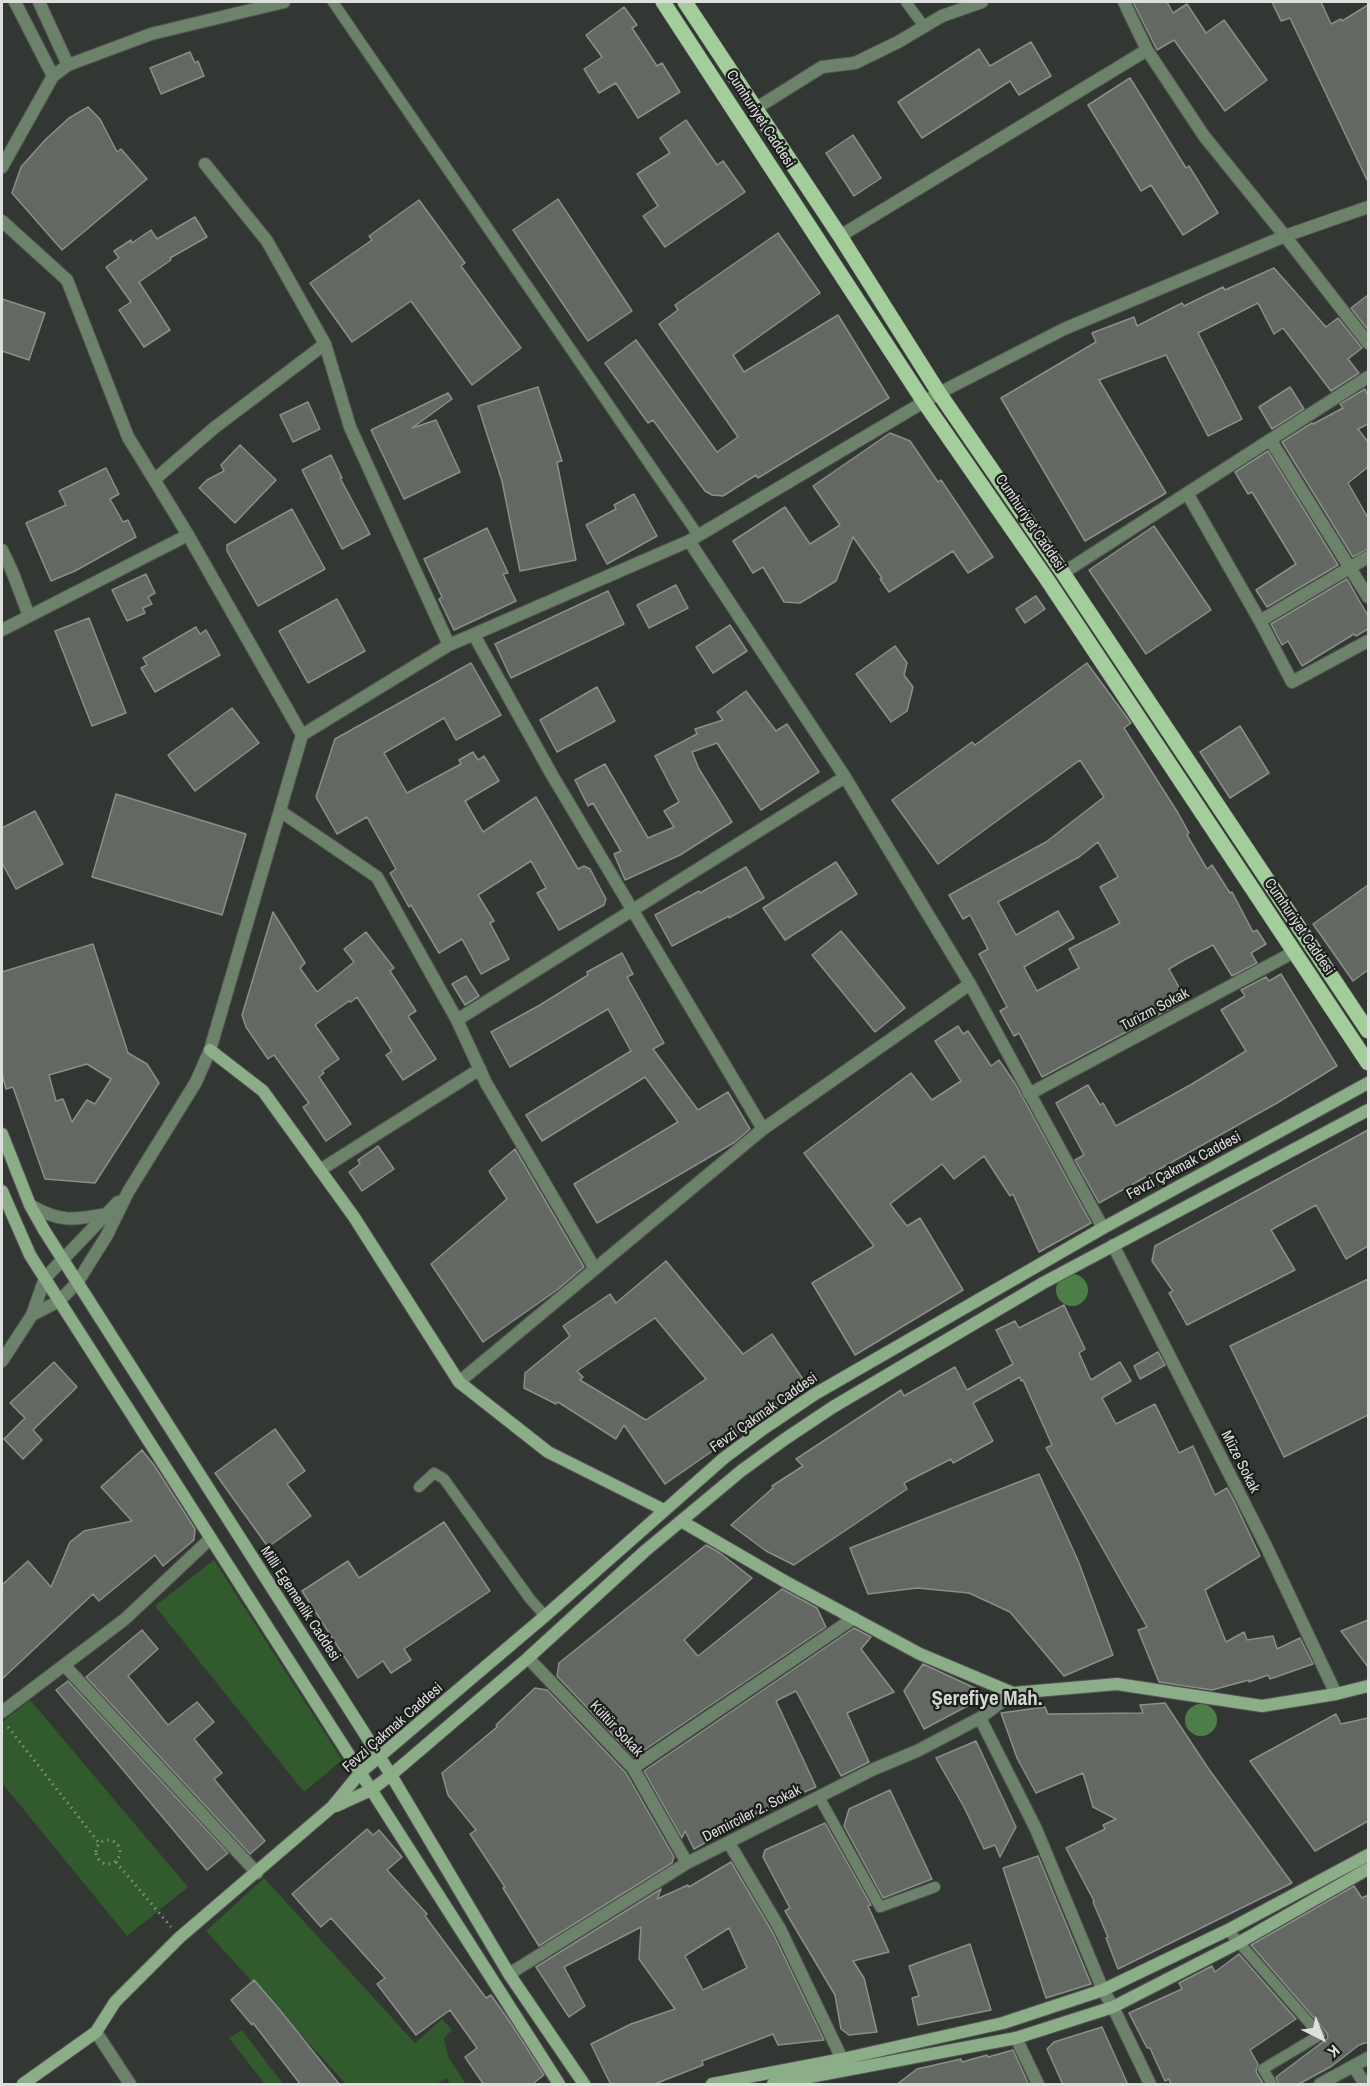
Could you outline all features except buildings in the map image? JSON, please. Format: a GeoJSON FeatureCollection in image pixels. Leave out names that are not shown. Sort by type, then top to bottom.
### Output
{"type":"FeatureCollection","features":[{"type":"Feature","properties":{"kind":"main road","name":"Cumhuriyet Caddesi"},"geometry":{"type":"LineString","coordinates":[[663,2],[924,402],[1054,591],[1368,1063]]}},
{"type":"Feature","properties":{"kind":"main road","name":"Cumhuriyet Caddesi"},"geometry":{"type":"LineString","coordinates":[[685,2],[840,236],[939,393],[1064,573],[1368,1031]]}},
{"type":"Feature","properties":{"kind":"street"},"geometry":{"type":"LineString","coordinates":[[15,2],[53,76]]}},
{"type":"Feature","properties":{"kind":"street"},"geometry":{"type":"LineString","coordinates":[[39,2],[68,65]]}},
{"type":"Feature","properties":{"kind":"street"},"geometry":{"type":"LineString","coordinates":[[2,166],[53,76],[68,65],[151,34],[284,2]]}},
{"type":"Feature","properties":{"kind":"street"},"geometry":{"type":"LineString","coordinates":[[755,109],[822,67],[855,63],[898,42],[923,25],[982,2]]}},
{"type":"Feature","properties":{"kind":"street"},"geometry":{"type":"LineString","coordinates":[[1124,2],[1147,50],[1204,136],[1368,344]]}},
{"type":"Feature","properties":{"kind":"street"},"geometry":{"type":"LineString","coordinates":[[840,236],[1147,50]]}},
{"type":"Feature","properties":{"kind":"street"},"geometry":{"type":"LineString","coordinates":[[205,164],[267,241],[325,344],[350,427],[449,645]]}},
{"type":"Feature","properties":{"kind":"street"},"geometry":{"type":"LineString","coordinates":[[32,1315],[59,1301],[77,1283],[107,1235],[128,1192],[196,1082],[210,1050],[303,735],[449,645],[694,538],[939,393],[1064,329],[1285,236],[1368,207]]}},
{"type":"Feature","properties":{"kind":"street"},"geometry":{"type":"LineString","coordinates":[[2,221],[67,280],[128,437],[188,535],[303,735]]}},
{"type":"Feature","properties":{"kind":"street"},"geometry":{"type":"LineString","coordinates":[[154,480],[214,428],[325,344]]}},
{"type":"Feature","properties":{"kind":"street"},"geometry":{"type":"LineString","coordinates":[[1064,573],[1368,377]]}},
{"type":"Feature","properties":{"kind":"street"},"geometry":{"type":"LineString","coordinates":[[1271,441],[1368,597]]}},
{"type":"Feature","properties":{"kind":"street"},"geometry":{"type":"LineString","coordinates":[[1187,493],[1292,682],[1368,641]]}},
{"type":"Feature","properties":{"kind":"street"},"geometry":{"type":"LineString","coordinates":[[2,630],[188,535]]}},
{"type":"Feature","properties":{"kind":"street"},"geometry":{"type":"LineString","coordinates":[[694,538],[845,777],[970,984],[1103,1228]]}},
{"type":"Feature","properties":{"kind":"street"},"geometry":{"type":"LineString","coordinates":[[2,550],[28,616]]}},
{"type":"Feature","properties":{"kind":"street"},"geometry":{"type":"LineString","coordinates":[[1260,621],[1368,557]]}},
{"type":"Feature","properties":{"kind":"street"},"geometry":{"type":"LineString","coordinates":[[474,635],[552,775],[763,1129]]}},
{"type":"Feature","properties":{"kind":"street"},"geometry":{"type":"LineString","coordinates":[[457,1020],[845,777]]}},
{"type":"Feature","properties":{"kind":"street"},"geometry":{"type":"LineString","coordinates":[[280,811],[377,877],[457,1020],[486,1083],[595,1269]]}},
{"type":"Feature","properties":{"kind":"street","name":"Turizm Sokak"},"geometry":{"type":"LineString","coordinates":[[1029,1094],[1294,952]]}},
{"type":"Feature","properties":{"kind":"street"},"geometry":{"type":"LineString","coordinates":[[459,1382],[763,1129],[970,984]]}},
{"type":"Feature","properties":{"kind":"street"},"geometry":{"type":"LineString","coordinates":[[210,1050],[263,1091],[354,1217],[459,1382],[548,1452],[664,1510]]}},
{"type":"Feature","properties":{"kind":"street"},"geometry":{"type":"LineString","coordinates":[[320,1170],[480,1069]]}},
{"type":"Feature","properties":{"kind":"street","name":"Fevzi Çakmak Caddesi"},"geometry":{"type":"LineString","coordinates":[[333,1807],[360,1773],[545,1616],[724,1458],[815,1394],[1103,1228],[1368,1083]]}},
{"type":"Feature","properties":{"kind":"street","name":"Fevzi Çakmak Caddesi"},"geometry":{"type":"LineString","coordinates":[[333,1807],[371,1790],[391,1775],[528,1658],[645,1551],[741,1471],[833,1407],[1043,1282],[1368,1110]]}},
{"type":"Feature","properties":{"kind":"street","name":"Milli Egemenlik Caddesi"},"geometry":{"type":"LineString","coordinates":[[2,1134],[30,1205],[77,1283],[380,1757],[509,1974],[584,2085]]}},
{"type":"Feature","properties":{"kind":"street"},"geometry":{"type":"LineString","coordinates":[[2,1191],[30,1256],[560,2085]]}},
{"type":"Feature","properties":{"kind":"street"},"geometry":{"type":"LineString","coordinates":[[2,1361],[32,1315],[45,1278],[128,1192]]}},
{"type":"Feature","properties":{"kind":"street"},"geometry":{"type":"LineString","coordinates":[[30,1205],[47,1216],[61,1218],[84,1218],[108,1214]]}},
{"type":"Feature","properties":{"kind":"street","name":"Müze Sokak"},"geometry":{"type":"LineString","coordinates":[[1113,1245],[1266,1546],[1336,1694]]}},
{"type":"Feature","properties":{"kind":"street"},"geometry":{"type":"LineString","coordinates":[[681,1521],[786,1582],[920,1654],[1013,1694],[1117,1684],[1262,1706],[1336,1694],[1368,1686]]}},
{"type":"Feature","properties":{"kind":"street"},"geometry":{"type":"LineString","coordinates":[[2,1712],[125,1618],[211,1538]]}},
{"type":"Feature","properties":{"kind":"street"},"geometry":{"type":"LineString","coordinates":[[633,1768],[854,1618]]}},
{"type":"Feature","properties":{"kind":"street","name":"Kültür Sokak"},"geometry":{"type":"LineString","coordinates":[[528,1658],[633,1768],[687,1863]]}},
{"type":"Feature","properties":{"kind":"street"},"geometry":{"type":"LineString","coordinates":[[65,1665],[257,1874]]}},
{"type":"Feature","properties":{"kind":"street","name":"Demirciler 2. Sokak"},"geometry":{"type":"LineString","coordinates":[[509,1974],[687,1863],[874,1769],[917,1751],[980,1718],[1013,1694]]}},
{"type":"Feature","properties":{"kind":"street"},"geometry":{"type":"LineString","coordinates":[[980,1718],[1036,1829],[1103,1990],[1150,2085]]}},
{"type":"Feature","properties":{"kind":"street"},"geometry":{"type":"LineString","coordinates":[[23,2085],[96,2032],[115,2002],[180,1937],[257,1874],[333,1807]]}},
{"type":"Feature","properties":{"kind":"street"},"geometry":{"type":"LineString","coordinates":[[729,1843],[780,1929],[842,2059]]}},
{"type":"Feature","properties":{"kind":"street"},"geometry":{"type":"LineString","coordinates":[[712,2085],[1003,2023],[1103,1990],[1228,1930],[1368,1855]]}},
{"type":"Feature","properties":{"kind":"street"},"geometry":{"type":"LineString","coordinates":[[773,2085],[1016,2038],[1113,2007],[1240,1941],[1368,1869]]}},
{"type":"Feature","properties":{"kind":"street"},"geometry":{"type":"LineString","coordinates":[[96,2032],[130,2085]]}},
{"type":"Feature","properties":{"kind":"street"},"geometry":{"type":"LineString","coordinates":[[1016,2038],[1038,2085]]}},
{"type":"Feature","properties":{"kind":"street"},"geometry":{"type":"LineString","coordinates":[[1320,2085],[1368,2058]]}},
{"type":"Feature","properties":{"kind":"street"},"geometry":{"type":"LineString","coordinates":[[1354,2067],[1365,2085]]}},
{"type":"Feature","properties":{"kind":"lane"},"geometry":{"type":"LineString","coordinates":[[333,2],[694,538]]}},
{"type":"Feature","properties":{"kind":"lane"},"geometry":{"type":"LineString","coordinates":[[906,2],[923,25]]}},
{"type":"Feature","properties":{"kind":"lane"},"geometry":{"type":"LineString","coordinates":[[419,1487],[434,1473],[444,1479],[530,1599],[545,1616]]}},
{"type":"Feature","properties":{"kind":"lane"},"geometry":{"type":"LineString","coordinates":[[819,1797],[880,1907],[935,1887]]}},
{"type":"Feature","properties":{"kind":"lane"},"geometry":{"type":"LineString","coordinates":[[1228,1930],[1320,2035],[1263,2069],[1272,2085]]}},
{"type":"Feature","properties":{"kind":"path"},"geometry":{"type":"LineString","coordinates":[[8,1727],[99,1843]]}},
{"type":"Feature","properties":{"kind":"path"},"geometry":{"type":"LineString","coordinates":[[107,1839],[114,1841],[120,1847],[120,1855],[116,1862],[107,1865],[98,1861],[95,1851],[99,1843],[107,1839]]}},
{"type":"Feature","properties":{"kind":"path"},"geometry":{"type":"LineString","coordinates":[[116,1862],[180,1937]]}},
{"type":"Feature","properties":{"kind":"green space"},"geometry":{"type":"Polygon","coordinates":[[[1072,1274],[1083,1279],[1088,1290],[1083,1301],[1072,1306],[1061,1301],[1056,1290],[1061,1279],[1072,1274]]]}},
{"type":"Feature","properties":{"kind":"green space"},"geometry":{"type":"Polygon","coordinates":[[[214,1560],[342,1760],[304,1792],[155,1606],[214,1560]]]}},
{"type":"Feature","properties":{"kind":"green space"},"geometry":{"type":"Polygon","coordinates":[[[30,1700],[188,1887],[127,1936],[2,1783],[2,1722],[30,1700]]]}},
{"type":"Feature","properties":{"kind":"green space"},"geometry":{"type":"Polygon","coordinates":[[[1201,1704],[1212,1709],[1217,1720],[1212,1731],[1201,1736],[1190,1731],[1185,1720],[1190,1709],[1201,1704]]]}},
{"type":"Feature","properties":{"kind":"green space"},"geometry":{"type":"Polygon","coordinates":[[[264,1878],[415,2043],[442,2019],[452,2030],[444,2038],[448,2057],[466,2084],[451,2084],[446,2078],[436,2084],[346,2084],[206,1931],[264,1878]]]}},
{"type":"Feature","properties":{"kind":"green space"},"geometry":{"type":"Polygon","coordinates":[[[242,2030],[283,2084],[265,2084],[229,2038],[242,2030]]]}},
{"type":"Feature","properties":{"kind":"district","name":"Şerefiye Mah."},"geometry":{"type":"Point","coordinates":[987,1699]}}]}
